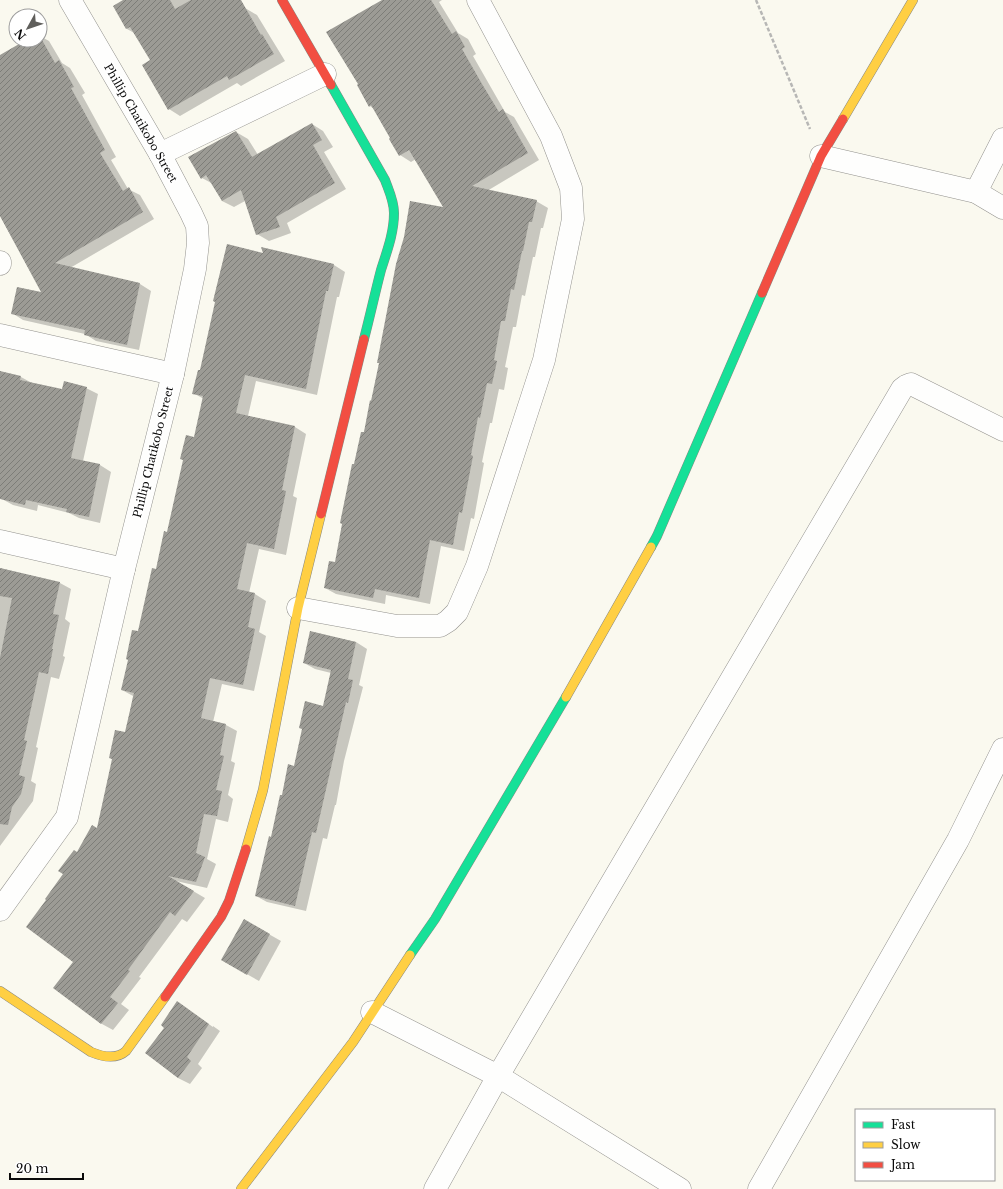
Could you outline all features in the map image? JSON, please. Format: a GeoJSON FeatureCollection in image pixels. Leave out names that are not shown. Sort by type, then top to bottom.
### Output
{"type":"FeatureCollection","features":[{"type":"Feature","properties":{"kind":"street","name":"Phillip Chatikobo Street"},"geometry":{"type":"LineString","coordinates":[[0,910],[67,817],[124,569],[173,374],[195,268],[198,243],[197,226],[160,154],[70,0]]}},
{"type":"Feature","properties":{"kind":"street"},"geometry":{"type":"LineString","coordinates":[[0,991],[91,1052],[101,1056],[112,1057],[123,1054],[133,1043],[221,917],[229,901],[263,790],[298,608],[393,225],[394,212],[390,193],[385,180],[282,0]]}},
{"type":"Feature","properties":{"kind":"street"},"geometry":{"type":"LineString","coordinates":[[298,608],[397,626],[440,626],[457,612],[477,566],[544,360],[574,219],[571,188],[551,136],[478,0]]}},
{"type":"Feature","properties":{"kind":"street"},"geometry":{"type":"LineString","coordinates":[[241,1189],[336,1065],[435,919],[572,687],[657,536],[821,156],[912,0]]}},
{"type":"Feature","properties":{"kind":"street"},"geometry":{"type":"LineString","coordinates":[[160,154],[325,74]]}},
{"type":"Feature","properties":{"kind":"street"},"geometry":{"type":"LineString","coordinates":[[976,192],[1003,139]]}},
{"type":"Feature","properties":{"kind":"street"},"geometry":{"type":"LineString","coordinates":[[821,156],[976,192],[1003,208]]}},
{"type":"Feature","properties":{"kind":"street"},"geometry":{"type":"LineString","coordinates":[[0,335],[173,374]]}},
{"type":"Feature","properties":{"kind":"street"},"geometry":{"type":"LineString","coordinates":[[435,1189],[498,1076],[902,389],[912,384],[1003,430]]}},
{"type":"Feature","properties":{"kind":"street"},"geometry":{"type":"LineString","coordinates":[[0,541],[124,569]]}},
{"type":"Feature","properties":{"kind":"street"},"geometry":{"type":"LineString","coordinates":[[759,1189],[958,840],[1003,749]]}},
{"type":"Feature","properties":{"kind":"street"},"geometry":{"type":"LineString","coordinates":[[372,1012],[498,1076],[680,1189]]}},
{"type":"Feature","properties":{"kind":"path"},"geometry":{"type":"LineString","coordinates":[[756,0],[821,156]]}},
{"type":"Feature","properties":{"kind":"building"},"geometry":{"type":"Polygon","coordinates":[[[123,0],[170,0],[175,9],[191,0],[241,0],[274,54],[229,80],[227,76],[168,110],[142,65],[150,60],[130,27],[126,29],[113,6],[123,0]]]}},
{"type":"Feature","properties":{"kind":"building"},"geometry":{"type":"Polygon","coordinates":[[[382,0],[431,0],[452,34],[456,31],[465,47],[462,49],[482,84],[499,112],[503,109],[528,153],[472,186],[537,200],[532,222],[529,222],[514,290],[511,289],[505,321],[501,321],[494,360],[497,361],[492,384],[487,383],[480,418],[478,417],[471,455],[473,456],[462,513],[459,512],[453,545],[430,540],[419,598],[375,589],[373,598],[324,588],[329,561],[335,562],[342,524],[340,523],[352,464],[354,464],[361,432],[364,432],[370,400],[371,401],[396,264],[404,237],[410,201],[443,207],[409,150],[399,156],[371,105],[369,107],[357,85],[358,84],[326,32],[382,0]]]}},
{"type":"Feature","properties":{"kind":"building"},"geometry":{"type":"Polygon","coordinates":[[[12,48],[47,48],[55,63],[59,60],[74,87],[71,88],[105,150],[100,153],[123,191],[129,187],[143,212],[55,263],[140,283],[127,345],[84,335],[85,330],[11,314],[17,287],[41,292],[0,216],[0,55],[12,48]]]}},
{"type":"Feature","properties":{"kind":"building"},"geometry":{"type":"Polygon","coordinates":[[[312,123],[322,140],[313,145],[335,183],[276,217],[280,227],[256,235],[241,190],[222,201],[206,175],[201,179],[188,157],[236,131],[252,157],[312,123]]]}},
{"type":"Feature","properties":{"kind":"building"},"geometry":{"type":"Polygon","coordinates":[[[227,244],[263,253],[261,247],[334,264],[328,291],[326,291],[306,389],[245,375],[236,413],[295,426],[282,490],[286,491],[274,549],[247,543],[237,589],[255,593],[248,627],[255,629],[243,685],[210,678],[201,718],[226,724],[220,755],[224,756],[216,790],[222,791],[217,816],[204,814],[196,853],[205,857],[196,882],[168,876],[194,891],[175,916],[170,912],[128,970],[130,971],[110,997],[118,1003],[101,1024],[53,988],[73,962],[26,927],[63,874],[58,871],[74,850],[77,852],[92,825],[97,828],[112,759],[109,758],[115,730],[125,732],[134,693],[121,690],[128,660],[126,659],[132,630],[138,631],[152,568],[156,569],[164,531],[167,532],[183,460],[180,459],[186,435],[194,437],[203,396],[192,394],[198,370],[200,370],[215,302],[213,301],[227,244]]]}},
{"type":"Feature","properties":{"kind":"building"},"geometry":{"type":"Polygon","coordinates":[[[0,371],[21,376],[20,380],[62,389],[64,381],[87,387],[71,458],[100,464],[89,517],[66,512],[67,509],[26,500],[25,505],[0,499],[0,371]]]}},
{"type":"Feature","properties":{"kind":"building"},"geometry":{"type":"Polygon","coordinates":[[[0,568],[60,582],[53,614],[59,615],[48,674],[39,672],[24,740],[27,741],[19,775],[25,777],[21,794],[12,807],[8,825],[0,824],[0,658],[12,598],[0,596],[0,568]]]}},
{"type":"Feature","properties":{"kind":"building"},"geometry":{"type":"Polygon","coordinates":[[[310,631],[356,642],[348,679],[353,680],[348,703],[346,702],[316,833],[312,832],[295,906],[255,896],[269,836],[271,837],[280,795],[282,795],[288,764],[294,766],[302,729],[299,728],[305,701],[323,706],[331,670],[303,663],[310,631]]]}},
{"type":"Feature","properties":{"kind":"building"},"geometry":{"type":"Polygon","coordinates":[[[244,919],[270,934],[247,975],[221,960],[244,919]]]}},
{"type":"Feature","properties":{"kind":"building"},"geometry":{"type":"Polygon","coordinates":[[[177,1001],[209,1024],[187,1057],[191,1061],[178,1078],[145,1053],[164,1028],[161,1025],[177,1001]]]}},
{"type":"Feature","properties":{"kind":"traffic: fast"},"geometry":{"type":"LineString","coordinates":[[331,85],[385,180],[394,209],[394,220],[388,249],[381,270],[364,339]]}},
{"type":"Feature","properties":{"kind":"traffic: fast"},"geometry":{"type":"LineString","coordinates":[[651,547],[762,293]]}},
{"type":"Feature","properties":{"kind":"traffic: fast"},"geometry":{"type":"LineString","coordinates":[[410,955],[435,919],[566,697]]}},
{"type":"Feature","properties":{"kind":"traffic: slow"},"geometry":{"type":"LineString","coordinates":[[843,119],[913,0]]}},
{"type":"Feature","properties":{"kind":"traffic: slow"},"geometry":{"type":"LineString","coordinates":[[246,849],[263,790],[298,608],[321,514]]}},
{"type":"Feature","properties":{"kind":"traffic: slow"},"geometry":{"type":"LineString","coordinates":[[566,697],[651,547]]}},
{"type":"Feature","properties":{"kind":"traffic: slow"},"geometry":{"type":"LineString","coordinates":[[241,1189],[353,1042],[410,955]]}},
{"type":"Feature","properties":{"kind":"traffic: slow"},"geometry":{"type":"LineString","coordinates":[[0,991],[91,1052],[109,1057],[118,1056],[126,1051],[165,997]]}},
{"type":"Feature","properties":{"kind":"traffic: jam"},"geometry":{"type":"LineString","coordinates":[[282,0],[331,85]]}},
{"type":"Feature","properties":{"kind":"traffic: jam"},"geometry":{"type":"LineString","coordinates":[[762,293],[821,156],[843,119]]}},
{"type":"Feature","properties":{"kind":"traffic: jam"},"geometry":{"type":"LineString","coordinates":[[321,514],[364,339]]}},
{"type":"Feature","properties":{"kind":"traffic: jam"},"geometry":{"type":"LineString","coordinates":[[165,997],[221,917],[229,901],[246,849]]}}]}
